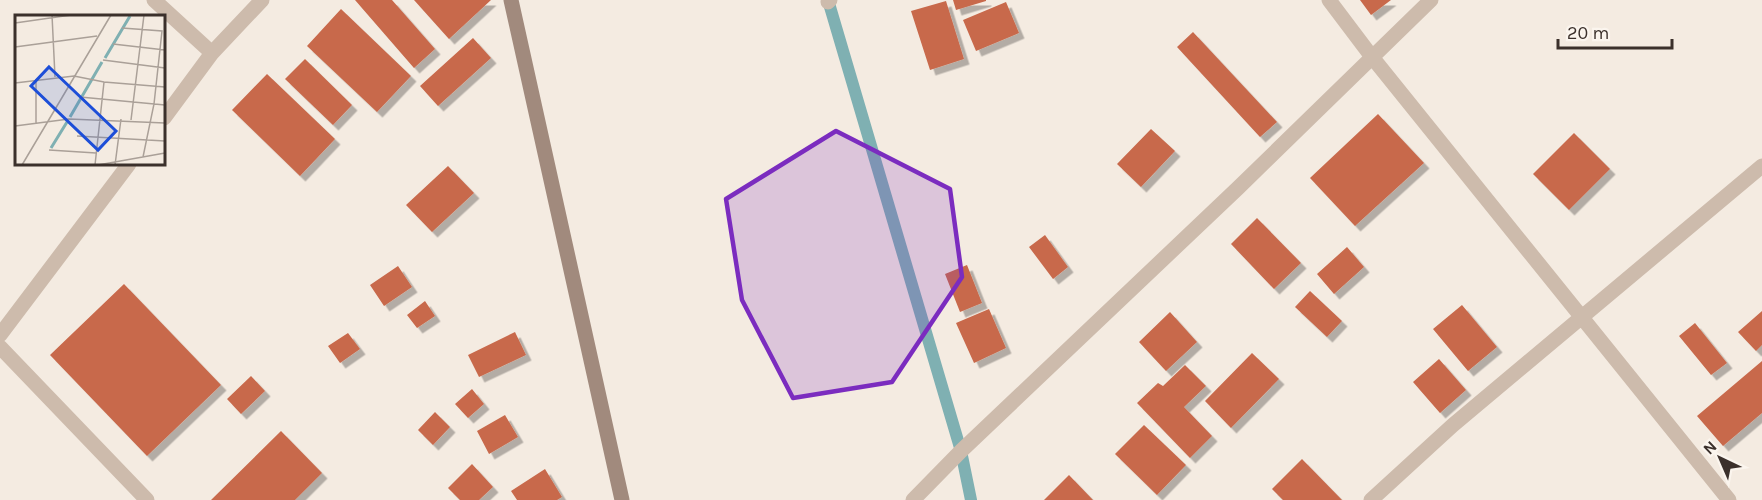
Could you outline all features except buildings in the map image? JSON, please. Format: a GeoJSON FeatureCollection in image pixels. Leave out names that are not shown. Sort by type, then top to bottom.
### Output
{"type":"FeatureCollection","features":[{"type":"Feature","properties":{"kind":"street"},"geometry":{"type":"LineString","coordinates":[[154,0],[212,53]]}},
{"type":"Feature","properties":{"kind":"street"},"geometry":{"type":"LineString","coordinates":[[165,117],[212,53],[262,0]]}},
{"type":"Feature","properties":{"kind":"street"},"geometry":{"type":"LineString","coordinates":[[511,0],[622,500]]}},
{"type":"Feature","properties":{"kind":"street"},"geometry":{"type":"LineString","coordinates":[[1329,0],[1372,57],[1729,500]]}},
{"type":"Feature","properties":{"kind":"street"},"geometry":{"type":"LineString","coordinates":[[913,500],[961,451],[1238,188],[1431,0]]}},
{"type":"Feature","properties":{"kind":"street"},"geometry":{"type":"LineString","coordinates":[[0,335],[128,165]]}},
{"type":"Feature","properties":{"kind":"street"},"geometry":{"type":"LineString","coordinates":[[1371,500],[1453,425],[1762,166]]}},
{"type":"Feature","properties":{"kind":"street"},"geometry":{"type":"LineString","coordinates":[[0,347],[147,500]]}},
{"type":"Feature","properties":{"kind":"highlighted area"},"geometry":{"type":"Polygon","coordinates":[[[836,131],[950,189],[962,277],[892,382],[793,398],[742,300],[726,199],[836,131]]]}},
{"type":"Feature","properties":{"kind":"waterway"},"geometry":{"type":"LineString","coordinates":[[828,0],[961,451],[971,500]]}}]}
